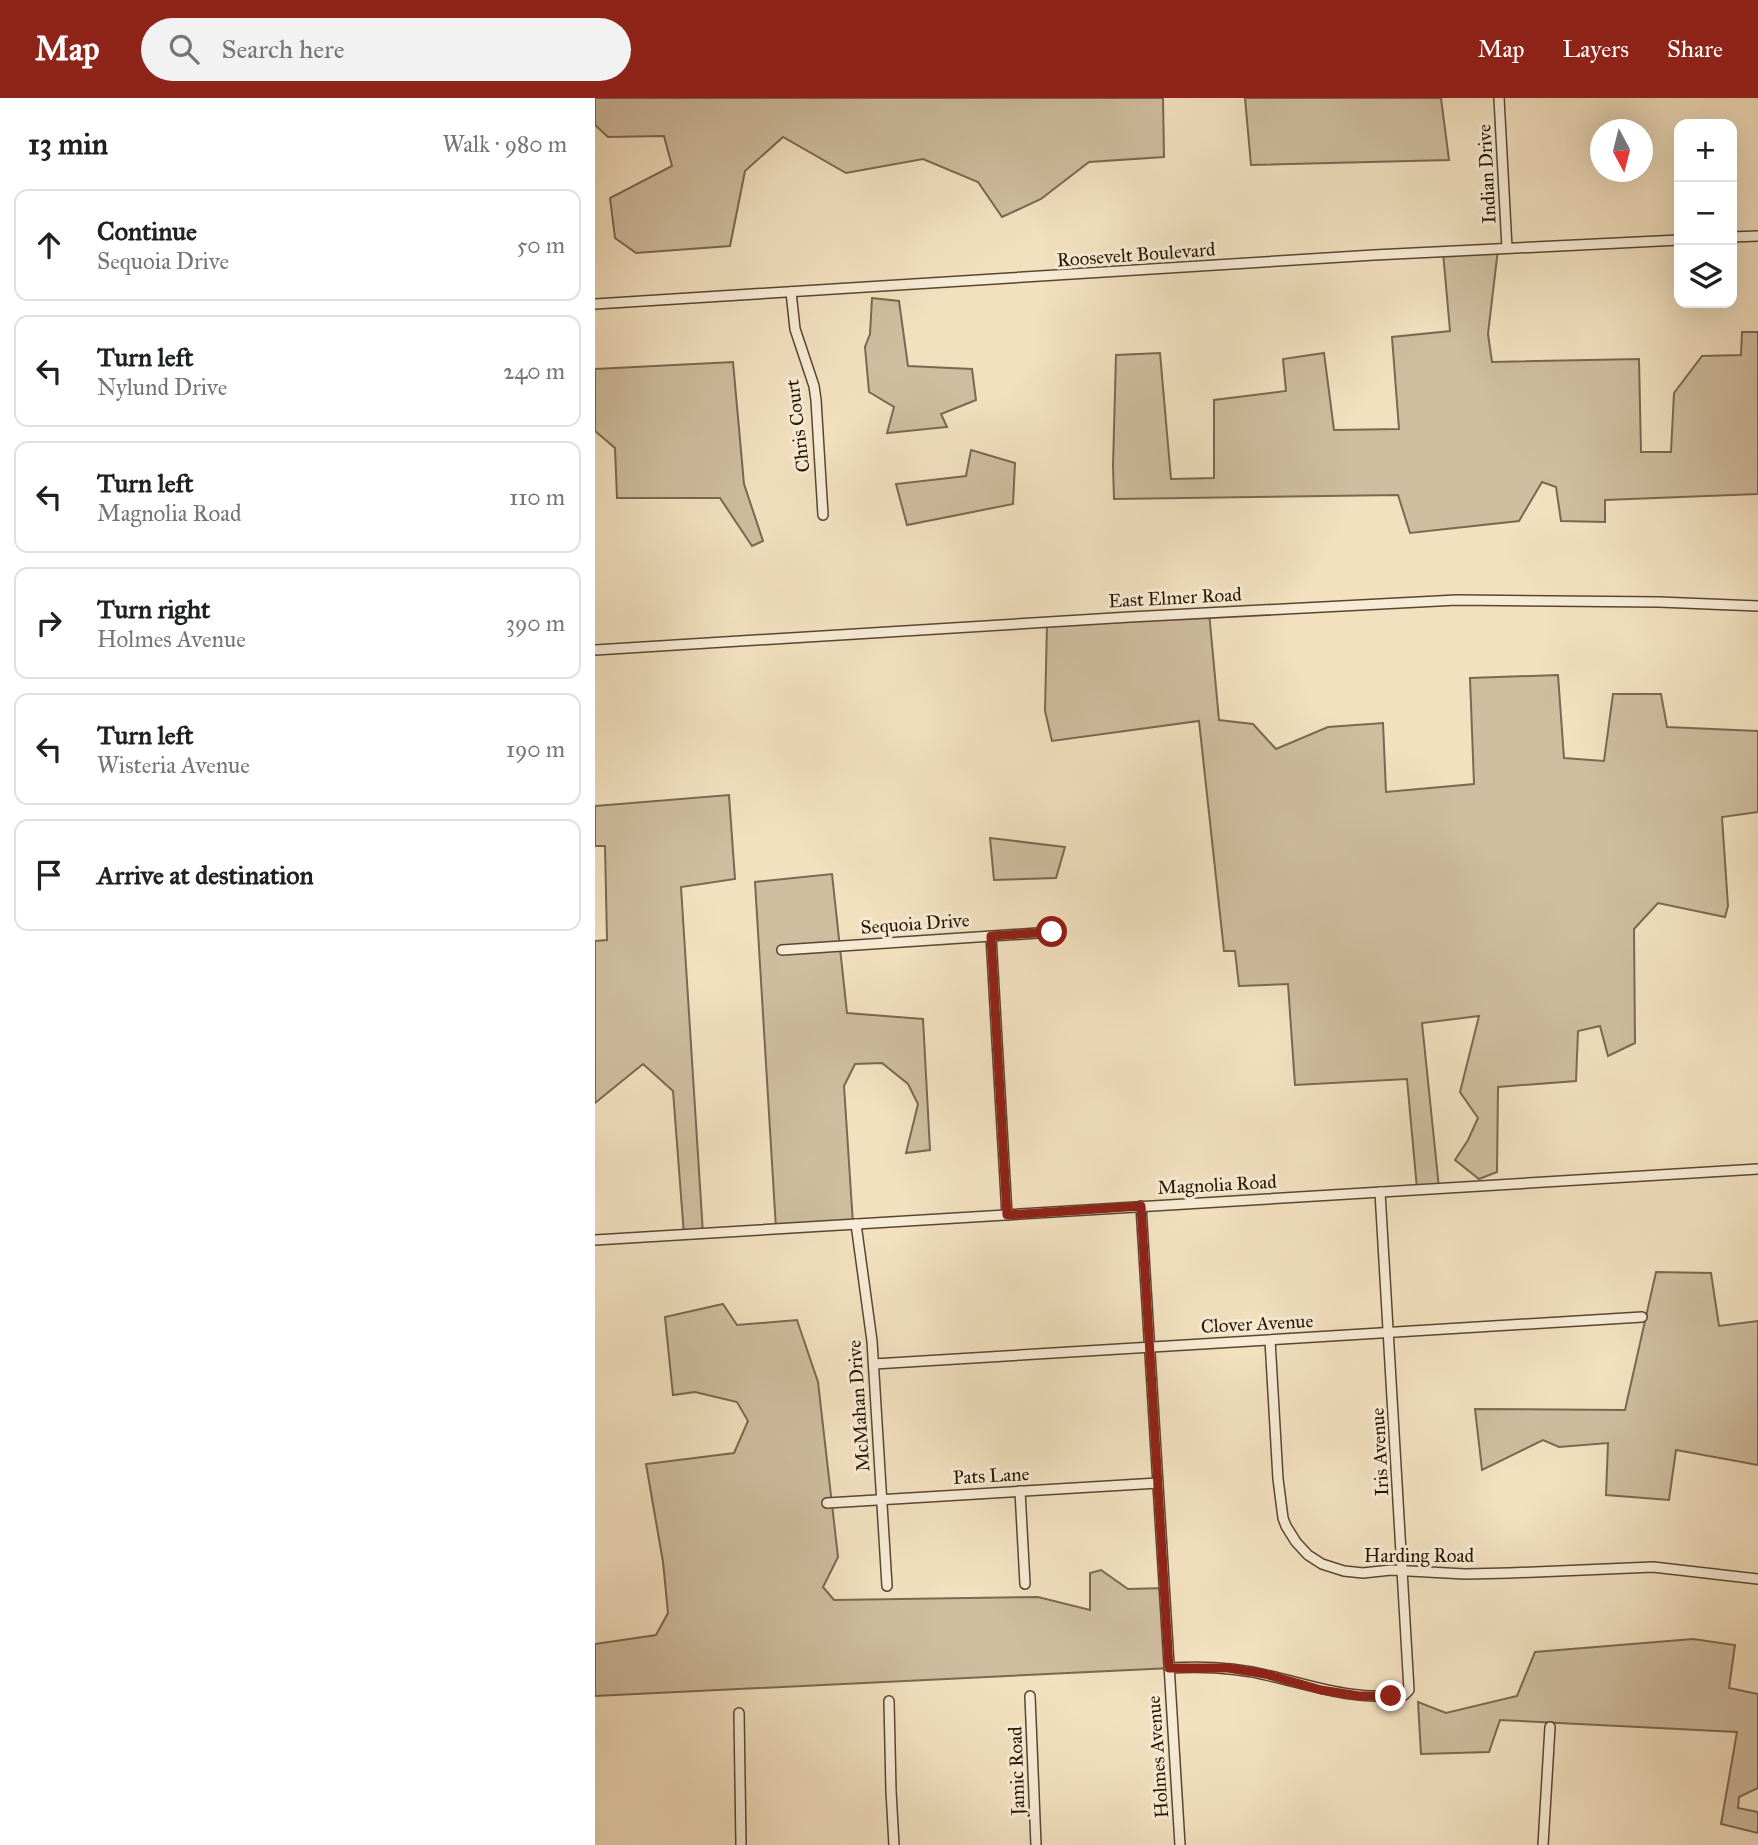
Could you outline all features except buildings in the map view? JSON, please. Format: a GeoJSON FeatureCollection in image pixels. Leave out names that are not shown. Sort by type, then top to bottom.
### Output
{"type":"FeatureCollection","features":[{"type":"Feature","properties":{"kind":"street","name":"Indian Drive"},"geometry":{"type":"LineString","coordinates":[[1499,98],[1507,248]]}},
{"type":"Feature","properties":{"kind":"street"},"geometry":{"type":"LineString","coordinates":[[1737,237],[1758,236]]}},
{"type":"Feature","properties":{"kind":"street","name":"Roosevelt Boulevard"},"geometry":{"type":"LineString","coordinates":[[595,304],[1674,240]]}},
{"type":"Feature","properties":{"kind":"street","name":"Chris Court"},"geometry":{"type":"LineString","coordinates":[[791,292],[793,320],[814,386],[823,515]]}},
{"type":"Feature","properties":{"kind":"street","name":"East Elmer Road"},"geometry":{"type":"LineString","coordinates":[[595,650],[1457,600],[1758,606]]}},
{"type":"Feature","properties":{"kind":"street","name":"Sequoia Drive"},"geometry":{"type":"LineString","coordinates":[[782,950],[1052,932]]}},
{"type":"Feature","properties":{"kind":"street"},"geometry":{"type":"LineString","coordinates":[[991,936],[1007,1215]]}},
{"type":"Feature","properties":{"kind":"street","name":"Magnolia Road"},"geometry":{"type":"LineString","coordinates":[[595,1240],[1758,1169]]}},
{"type":"Feature","properties":{"kind":"street","name":"Iris Avenue"},"geometry":{"type":"LineString","coordinates":[[1169,1668],[1228,1668],[1359,1696],[1404,1695],[1409,1690],[1380,1192]]}},
{"type":"Feature","properties":{"kind":"street","name":"Holmes Avenue"},"geometry":{"type":"LineString","coordinates":[[1141,1206],[1180,1845]]}},
{"type":"Feature","properties":{"kind":"street","name":"McMahan Drive"},"geometry":{"type":"LineString","coordinates":[[856,1224],[874,1364],[887,1586]]}},
{"type":"Feature","properties":{"kind":"street","name":"Clover Avenue"},"geometry":{"type":"LineString","coordinates":[[874,1364],[1642,1317]]}},
{"type":"Feature","properties":{"kind":"street","name":"Harding Road"},"geometry":{"type":"LineString","coordinates":[[1270,1340],[1281,1508],[1286,1527],[1296,1542],[1308,1555],[1329,1567],[1363,1573],[1403,1570],[1465,1574],[1653,1567],[1758,1580]]}},
{"type":"Feature","properties":{"kind":"street","name":"Pats Lane"},"geometry":{"type":"LineString","coordinates":[[827,1503],[1158,1483]]}},
{"type":"Feature","properties":{"kind":"street"},"geometry":{"type":"LineString","coordinates":[[1020,1491],[1025,1584]]}},
{"type":"Feature","properties":{"kind":"street","name":"Jamic Road"},"geometry":{"type":"LineString","coordinates":[[1030,1696],[1037,1845]]}},
{"type":"Feature","properties":{"kind":"street"},"geometry":{"type":"LineString","coordinates":[[889,1701],[894,1845]]}},
{"type":"Feature","properties":{"kind":"street"},"geometry":{"type":"LineString","coordinates":[[739,1713],[741,1845]]}},
{"type":"Feature","properties":{"kind":"street"},"geometry":{"type":"LineString","coordinates":[[1543,1845],[1550,1727]]}},
{"type":"Feature","properties":{"kind":"shaded area"},"geometry":{"type":"Polygon","coordinates":[[[595,98],[1163,98],[1164,157],[1089,162],[1041,199],[1002,217],[978,182],[923,159],[846,173],[783,137],[745,171],[730,246],[636,253],[615,238],[610,198],[672,166],[664,136],[608,137],[595,125],[595,98]]]}},
{"type":"Feature","properties":{"kind":"shaded area"},"geometry":{"type":"Polygon","coordinates":[[[1245,98],[1441,98],[1449,160],[1251,165],[1245,98]]]}},
{"type":"Feature","properties":{"kind":"shaded area"},"geometry":{"type":"Polygon","coordinates":[[[1498,249],[1488,334],[1492,362],[1639,359],[1641,452],[1671,452],[1674,393],[1702,356],[1741,355],[1742,332],[1758,332],[1758,494],[1605,500],[1605,522],[1561,521],[1556,487],[1542,482],[1519,521],[1410,533],[1398,495],[1114,499],[1116,355],[1160,353],[1171,479],[1214,478],[1214,400],[1286,391],[1283,359],[1324,353],[1334,430],[1399,429],[1392,337],[1450,331],[1443,252],[1498,249]]]}},
{"type":"Feature","properties":{"kind":"shaded area"},"geometry":{"type":"Polygon","coordinates":[[[872,298],[899,301],[908,366],[972,369],[976,400],[941,414],[947,427],[887,433],[894,407],[869,392],[865,347],[870,334],[872,298]]]}},
{"type":"Feature","properties":{"kind":"shaded area"},"geometry":{"type":"Polygon","coordinates":[[[733,362],[744,484],[763,541],[752,546],[720,498],[617,498],[615,448],[595,431],[595,369],[733,362]]]}},
{"type":"Feature","properties":{"kind":"shaded area"},"geometry":{"type":"Polygon","coordinates":[[[971,450],[1015,463],[1013,504],[907,525],[896,484],[966,476],[971,450]]]}},
{"type":"Feature","properties":{"kind":"shaded area"},"geometry":{"type":"Polygon","coordinates":[[[1209,612],[1219,720],[1253,724],[1276,749],[1328,727],[1383,723],[1386,792],[1474,784],[1470,678],[1558,675],[1564,758],[1604,761],[1613,694],[1661,694],[1667,727],[1758,731],[1758,812],[1722,817],[1728,906],[1725,917],[1658,903],[1634,929],[1635,1043],[1608,1056],[1600,1026],[1578,1031],[1576,1081],[1498,1087],[1497,1172],[1479,1179],[1455,1160],[1478,1118],[1460,1092],[1479,1016],[1422,1023],[1439,1188],[1417,1189],[1407,1079],[1295,1085],[1288,984],[1239,986],[1235,951],[1224,951],[1199,721],[1052,741],[1045,711],[1047,623],[1209,612]]]}},
{"type":"Feature","properties":{"kind":"shaded area"},"geometry":{"type":"Polygon","coordinates":[[[729,795],[735,879],[681,887],[703,1234],[684,1235],[673,1091],[643,1064],[595,1103],[595,941],[607,940],[605,846],[595,846],[595,806],[729,795]]]}},
{"type":"Feature","properties":{"kind":"shaded area"},"geometry":{"type":"Polygon","coordinates":[[[990,838],[1065,847],[1056,878],[994,880],[990,838]]]}},
{"type":"Feature","properties":{"kind":"shaded area"},"geometry":{"type":"Polygon","coordinates":[[[832,874],[847,1013],[923,1019],[930,1150],[906,1153],[918,1104],[908,1084],[882,1063],[855,1064],[844,1086],[853,1224],[776,1229],[755,882],[832,874]]]}},
{"type":"Feature","properties":{"kind":"shaded area"},"geometry":{"type":"Polygon","coordinates":[[[1656,1272],[1711,1273],[1719,1326],[1758,1321],[1758,1465],[1676,1450],[1669,1500],[1606,1495],[1608,1443],[1559,1447],[1543,1440],[1482,1470],[1475,1409],[1625,1410],[1656,1272]]]}},
{"type":"Feature","properties":{"kind":"shaded area"},"geometry":{"type":"Polygon","coordinates":[[[723,1304],[737,1325],[797,1320],[818,1382],[838,1557],[823,1587],[834,1600],[1038,1597],[1090,1610],[1090,1573],[1101,1570],[1128,1589],[1166,1588],[1171,1668],[595,1696],[595,1644],[656,1635],[668,1613],[663,1562],[646,1464],[734,1453],[748,1421],[737,1402],[695,1392],[673,1395],[665,1317],[723,1304]]]}},
{"type":"Feature","properties":{"kind":"shaded area"},"geometry":{"type":"Polygon","coordinates":[[[1693,1639],[1735,1645],[1729,1688],[1758,1694],[1758,1788],[1739,1797],[1738,1808],[1758,1812],[1758,1833],[1721,1824],[1737,1732],[1500,1720],[1489,1752],[1421,1754],[1418,1702],[1446,1713],[1517,1696],[1535,1652],[1693,1639]]]}},
{"type":"Feature","properties":{"kind":"route"},"geometry":{"type":"LineString","coordinates":[[1052,932],[991,936],[1007,1215],[1141,1206],[1169,1668],[1228,1668],[1265,1674],[1321,1690],[1359,1696],[1391,1696]]}}]}
